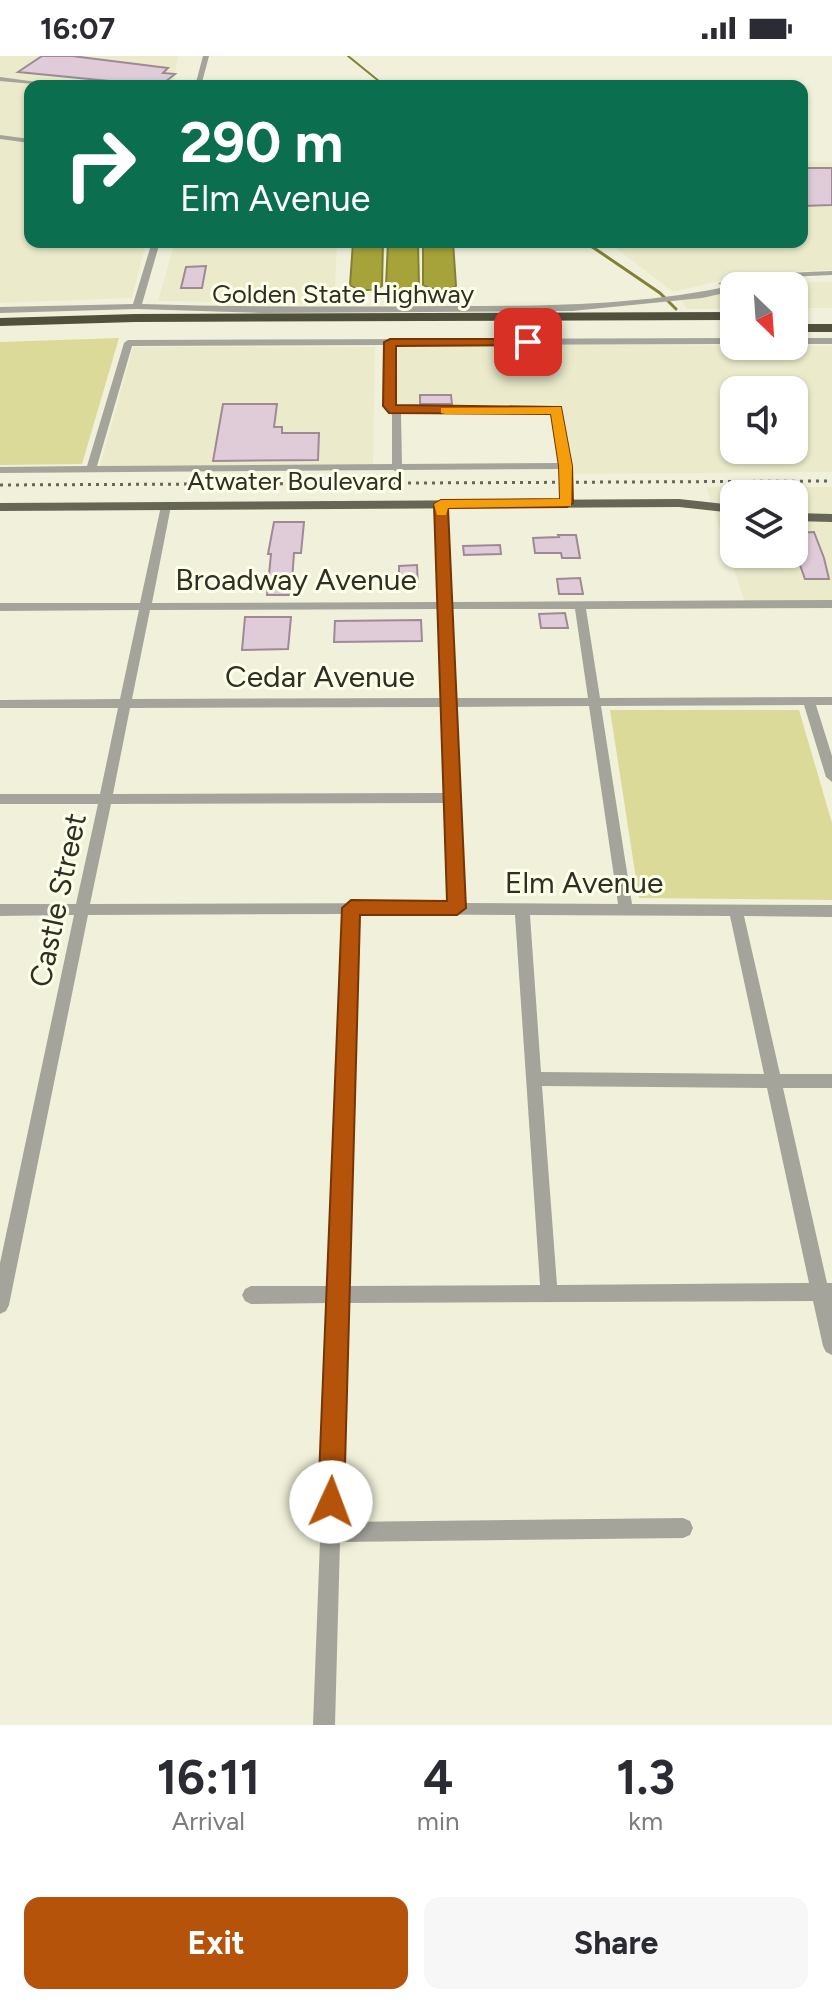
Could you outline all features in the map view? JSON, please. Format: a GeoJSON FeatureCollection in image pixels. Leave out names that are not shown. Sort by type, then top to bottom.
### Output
{"type":"FeatureCollection","features":[{"type":"Feature","properties":{"kind":"highway","name":"Golden State Highway"},"geometry":{"type":"LineString","coordinates":[[0,322],[135,318],[720,316]]}},
{"type":"Feature","properties":{"kind":"highway"},"geometry":{"type":"LineString","coordinates":[[808,316],[832,316]]}},
{"type":"Feature","properties":{"kind":"highway","name":"Golden State Highway"},"geometry":{"type":"LineString","coordinates":[[0,334],[720,328]]}},
{"type":"Feature","properties":{"kind":"highway"},"geometry":{"type":"LineString","coordinates":[[808,328],[832,328]]}},
{"type":"Feature","properties":{"kind":"main road","name":"Atwater Boulevard"},"geometry":{"type":"LineString","coordinates":[[0,507],[679,503],[720,507]]}},
{"type":"Feature","properties":{"kind":"main road"},"geometry":{"type":"LineString","coordinates":[[808,517],[832,518]]}},
{"type":"Feature","properties":{"kind":"street"},"geometry":{"type":"LineString","coordinates":[[200,80],[206,56]]}},
{"type":"Feature","properties":{"kind":"street"},"geometry":{"type":"LineString","coordinates":[[0,79],[24,82]]}},
{"type":"Feature","properties":{"kind":"street"},"geometry":{"type":"LineString","coordinates":[[0,137],[24,140]]}},
{"type":"Feature","properties":{"kind":"street"},"geometry":{"type":"LineString","coordinates":[[137,306],[154,248]]}},
{"type":"Feature","properties":{"kind":"street"},"geometry":{"type":"LineString","coordinates":[[676,297],[693,290],[760,276],[832,276]]}},
{"type":"Feature","properties":{"kind":"street"},"geometry":{"type":"LineString","coordinates":[[808,278],[832,276]]}},
{"type":"Feature","properties":{"kind":"street"},"geometry":{"type":"LineString","coordinates":[[0,310],[137,306],[262,310],[557,308],[655,300],[720,290]]}},
{"type":"Feature","properties":{"kind":"street"},"geometry":{"type":"LineString","coordinates":[[91,470],[128,343],[720,341]]}},
{"type":"Feature","properties":{"kind":"street"},"geometry":{"type":"LineString","coordinates":[[808,341],[832,341]]}},
{"type":"Feature","properties":{"kind":"street"},"geometry":{"type":"LineString","coordinates":[[390,342],[389,406],[397,414],[397,469]]}},
{"type":"Feature","properties":{"kind":"street"},"geometry":{"type":"LineString","coordinates":[[393,410],[556,410],[566,466],[567,503]]}},
{"type":"Feature","properties":{"kind":"street"},"geometry":{"type":"LineString","coordinates":[[0,470],[566,466]]}},
{"type":"Feature","properties":{"kind":"street"},"geometry":{"type":"LineString","coordinates":[[441,504],[457,908]]}},
{"type":"Feature","properties":{"kind":"street","name":"Castle Street"},"geometry":{"type":"LineString","coordinates":[[0,1305],[166,506]]}},
{"type":"Feature","properties":{"kind":"street","name":"Broadway Avenue"},"geometry":{"type":"LineString","coordinates":[[0,607],[832,604]]}},
{"type":"Feature","properties":{"kind":"street"},"geometry":{"type":"LineString","coordinates":[[580,606],[626,909]]}},
{"type":"Feature","properties":{"kind":"street"},"geometry":{"type":"LineString","coordinates":[[809,701],[832,777]]}},
{"type":"Feature","properties":{"kind":"street","name":"Cedar Avenue"},"geometry":{"type":"LineString","coordinates":[[0,704],[832,701]]}},
{"type":"Feature","properties":{"kind":"street"},"geometry":{"type":"LineString","coordinates":[[0,799],[453,798]]}},
{"type":"Feature","properties":{"kind":"street"},"geometry":{"type":"LineString","coordinates":[[324,1725],[351,908]]}},
{"type":"Feature","properties":{"kind":"street"},"geometry":{"type":"LineString","coordinates":[[522,908],[549,1293]]}},
{"type":"Feature","properties":{"kind":"street","name":"Elm Avenue"},"geometry":{"type":"LineString","coordinates":[[0,910],[522,908],[832,911]]}},
{"type":"Feature","properties":{"kind":"street"},"geometry":{"type":"LineString","coordinates":[[736,910],[773,1080],[826,1292],[832,1346]]}},
{"type":"Feature","properties":{"kind":"street"},"geometry":{"type":"LineString","coordinates":[[534,1079],[832,1081]]}},
{"type":"Feature","properties":{"kind":"street"},"geometry":{"type":"LineString","coordinates":[[251,1295],[826,1292]]}},
{"type":"Feature","properties":{"kind":"street"},"geometry":{"type":"LineString","coordinates":[[330,1532],[683,1528]]}},
{"type":"Feature","properties":{"kind":"shaded area"},"geometry":{"type":"Polygon","coordinates":[[[0,56],[178,56],[174,80],[24,80],[24,248],[144,248],[132,298],[0,303],[0,56]]]}},
{"type":"Feature","properties":{"kind":"shaded area"},"geometry":{"type":"Polygon","coordinates":[[[808,162],[832,162],[832,270],[720,272],[720,281],[673,292],[616,248],[808,248],[808,162]]]}},
{"type":"Feature","properties":{"kind":"shaded area"},"geometry":{"type":"Polygon","coordinates":[[[173,248],[337,248],[334,304],[158,301],[173,248]]]}},
{"type":"Feature","properties":{"kind":"shaded area"},"geometry":{"type":"Polygon","coordinates":[[[353,248],[383,248],[382,286],[366,290],[350,285],[353,248]]]}},
{"type":"Feature","properties":{"kind":"shaded area"},"geometry":{"type":"Polygon","coordinates":[[[388,248],[418,248],[419,287],[402,290],[386,286],[388,248]]]}},
{"type":"Feature","properties":{"kind":"shaded area"},"geometry":{"type":"Polygon","coordinates":[[[423,248],[453,248],[456,286],[440,289],[423,285],[423,248]]]}},
{"type":"Feature","properties":{"kind":"shaded area"},"geometry":{"type":"Polygon","coordinates":[[[808,282],[832,282],[832,308],[808,308],[808,282]]]}},
{"type":"Feature","properties":{"kind":"shaded area"},"geometry":{"type":"Polygon","coordinates":[[[720,294],[720,309],[687,309],[681,300],[720,294]]]}},
{"type":"Feature","properties":{"kind":"shaded area"},"geometry":{"type":"Polygon","coordinates":[[[119,338],[82,464],[0,465],[0,342],[119,338]]]}},
{"type":"Feature","properties":{"kind":"shaded area"},"geometry":{"type":"Polygon","coordinates":[[[720,345],[720,360],[808,360],[808,346],[832,346],[832,472],[570,474],[556,404],[395,405],[399,346],[720,345]]]}},
{"type":"Feature","properties":{"kind":"shaded area"},"geometry":{"type":"Polygon","coordinates":[[[133,347],[375,347],[373,465],[100,466],[133,347]]]}},
{"type":"Feature","properties":{"kind":"shaded area"},"geometry":{"type":"Polygon","coordinates":[[[706,487],[720,487],[720,528],[706,487]]]}},
{"type":"Feature","properties":{"kind":"shaded area"},"geometry":{"type":"Polygon","coordinates":[[[808,487],[832,487],[832,603],[745,602],[733,568],[808,568],[808,487]]]}},
{"type":"Feature","properties":{"kind":"shaded area"},"geometry":{"type":"Polygon","coordinates":[[[610,710],[799,710],[832,823],[832,900],[639,898],[610,710]]]}},
{"type":"Feature","properties":{"kind":"building"},"geometry":{"type":"Polygon","coordinates":[[[42,56],[72,56],[168,68],[163,73],[175,74],[168,80],[99,80],[18,72],[42,56]]]}},
{"type":"Feature","properties":{"kind":"building"},"geometry":{"type":"Polygon","coordinates":[[[808,168],[832,168],[832,205],[808,206],[808,168]]]}},
{"type":"Feature","properties":{"kind":"building"},"geometry":{"type":"Polygon","coordinates":[[[206,266],[202,288],[181,288],[186,267],[206,266]]]}},
{"type":"Feature","properties":{"kind":"building"},"geometry":{"type":"Polygon","coordinates":[[[420,395],[451,395],[452,404],[420,404],[420,395]]]}},
{"type":"Feature","properties":{"kind":"building"},"geometry":{"type":"Polygon","coordinates":[[[223,404],[277,404],[274,427],[282,427],[282,433],[319,433],[318,460],[213,461],[223,404]]]}},
{"type":"Feature","properties":{"kind":"building"},"geometry":{"type":"Polygon","coordinates":[[[274,522],[304,522],[301,553],[294,553],[291,595],[267,595],[271,554],[268,554],[274,522]]]}},
{"type":"Feature","properties":{"kind":"building"},"geometry":{"type":"Polygon","coordinates":[[[808,532],[814,532],[829,579],[805,579],[801,568],[808,568],[808,532]]]}},
{"type":"Feature","properties":{"kind":"building"},"geometry":{"type":"Polygon","coordinates":[[[576,535],[580,558],[562,558],[561,553],[535,553],[533,538],[576,535]]]}},
{"type":"Feature","properties":{"kind":"building"},"geometry":{"type":"Polygon","coordinates":[[[500,545],[501,554],[464,555],[463,546],[500,545]]]}},
{"type":"Feature","properties":{"kind":"building"},"geometry":{"type":"Polygon","coordinates":[[[417,565],[418,587],[399,588],[399,566],[417,565]]]}},
{"type":"Feature","properties":{"kind":"building"},"geometry":{"type":"Polygon","coordinates":[[[580,578],[583,594],[559,594],[557,579],[580,578]]]}},
{"type":"Feature","properties":{"kind":"building"},"geometry":{"type":"Polygon","coordinates":[[[565,613],[568,628],[541,628],[539,614],[565,613]]]}},
{"type":"Feature","properties":{"kind":"building"},"geometry":{"type":"Polygon","coordinates":[[[245,617],[291,617],[288,649],[242,650],[245,617]]]}},
{"type":"Feature","properties":{"kind":"building"},"geometry":{"type":"Polygon","coordinates":[[[421,620],[422,641],[334,642],[335,621],[421,620]]]}},
{"type":"Feature","properties":{"kind":"waterway"},"geometry":{"type":"LineString","coordinates":[[348,56],[378,80]]}},
{"type":"Feature","properties":{"kind":"waterway"},"geometry":{"type":"LineString","coordinates":[[594,248],[660,293],[676,309]]}},
{"type":"Feature","properties":{"kind":"railway"},"geometry":{"type":"LineString","coordinates":[[0,485],[832,481]]}},
{"type":"Feature","properties":{"kind":"slow traffic"},"geometry":{"type":"LineString","coordinates":[[442,512],[441,504],[567,503],[566,466],[556,410],[445,410]]}},
{"type":"Feature","properties":{"kind":"route"},"geometry":{"type":"LineString","coordinates":[[331,1502],[351,908],[457,908],[441,504],[567,503],[566,466],[556,410],[393,410],[389,406],[390,342],[528,342]]}}]}
